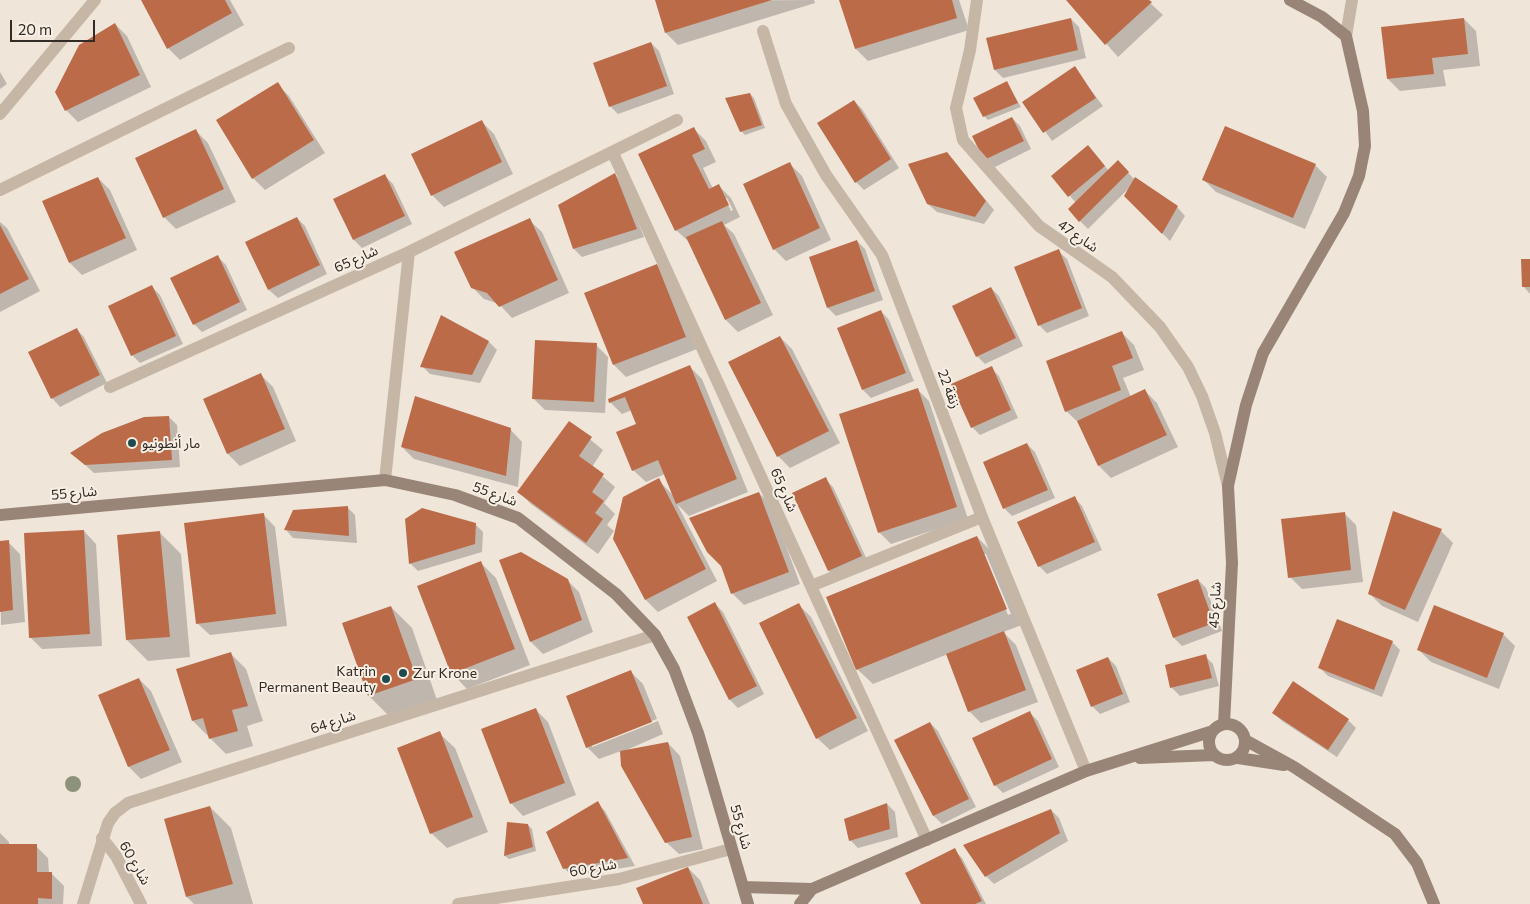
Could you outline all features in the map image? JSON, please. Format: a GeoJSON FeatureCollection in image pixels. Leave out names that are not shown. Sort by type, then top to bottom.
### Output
{"type":"FeatureCollection","features":[{"type":"Feature","properties":{"kind":"street"},"geometry":{"type":"LineString","coordinates":[[0,114],[95,0]]}},
{"type":"Feature","properties":{"kind":"street","name":"شارع 47"},"geometry":{"type":"LineString","coordinates":[[976,0],[970,50],[956,108],[963,140],[1039,226],[1112,277],[1160,327],[1188,367],[1202,396],[1215,434],[1228,486]]}},
{"type":"Feature","properties":{"kind":"street"},"geometry":{"type":"LineString","coordinates":[[1290,0],[1322,17],[1346,36],[1352,0]]}},
{"type":"Feature","properties":{"kind":"street","name":"زنقة 22"},"geometry":{"type":"LineString","coordinates":[[763,31],[786,104],[826,174],[882,254],[982,517],[1086,771]]}},
{"type":"Feature","properties":{"kind":"street","name":"شارع 45"},"geometry":{"type":"LineString","coordinates":[[1224,724],[1232,563],[1228,486],[1246,405],[1263,353],[1344,213],[1359,176],[1365,146],[1363,111],[1346,36]]}},
{"type":"Feature","properties":{"kind":"street"},"geometry":{"type":"LineString","coordinates":[[0,190],[289,48]]}},
{"type":"Feature","properties":{"kind":"street","name":"شارع 65"},"geometry":{"type":"LineString","coordinates":[[110,387],[408,252],[613,154],[677,120]]}},
{"type":"Feature","properties":{"kind":"street","name":"شارع 65"},"geometry":{"type":"LineString","coordinates":[[613,154],[926,840]]}},
{"type":"Feature","properties":{"kind":"street"},"geometry":{"type":"LineString","coordinates":[[386,480],[408,252]]}},
{"type":"Feature","properties":{"kind":"street","name":"شارع 55"},"geometry":{"type":"LineString","coordinates":[[0,515],[386,480],[455,495],[518,518],[616,594],[655,636],[674,669],[698,733],[748,904]]}},
{"type":"Feature","properties":{"kind":"street"},"geometry":{"type":"LineString","coordinates":[[811,586],[982,517]]}},
{"type":"Feature","properties":{"kind":"street","name":"شارع 64"},"geometry":{"type":"LineString","coordinates":[[83,904],[102,838],[115,813],[128,804],[655,636]]}},
{"type":"Feature","properties":{"kind":"street"},"geometry":{"type":"LineString","coordinates":[[744,887],[812,889],[1086,771],[1122,758],[1213,731],[1224,724],[1230,724],[1239,729],[1245,740],[1294,767],[1395,834],[1417,863],[1434,904]]}},
{"type":"Feature","properties":{"kind":"street"},"geometry":{"type":"LineString","coordinates":[[1213,731],[1209,744],[1214,755]]}},
{"type":"Feature","properties":{"kind":"street"},"geometry":{"type":"LineString","coordinates":[[1238,758],[1242,753],[1245,740]]}},
{"type":"Feature","properties":{"kind":"street"},"geometry":{"type":"LineString","coordinates":[[1122,758],[1214,755],[1226,761],[1238,758],[1294,767]]}},
{"type":"Feature","properties":{"kind":"street","name":"شارع 60"},"geometry":{"type":"LineString","coordinates":[[102,838],[116,856],[141,904]]}},
{"type":"Feature","properties":{"kind":"street","name":"شارع 60"},"geometry":{"type":"LineString","coordinates":[[458,904],[619,879],[731,849]]}},
{"type":"Feature","properties":{"kind":"street"},"geometry":{"type":"LineString","coordinates":[[800,904],[812,889]]}},
{"type":"Feature","properties":{"kind":"building"},"geometry":{"type":"Polygon","coordinates":[[[141,0],[225,0],[232,13],[167,49],[141,0]]]}},
{"type":"Feature","properties":{"kind":"building"},"geometry":{"type":"Polygon","coordinates":[[[655,0],[772,0],[665,33],[655,0]]]}},
{"type":"Feature","properties":{"kind":"building"},"geometry":{"type":"Polygon","coordinates":[[[839,0],[952,0],[957,18],[855,49],[839,0]]]}},
{"type":"Feature","properties":{"kind":"building"},"geometry":{"type":"Polygon","coordinates":[[[1066,0],[1149,0],[1152,2],[1105,45],[1066,0]]]}},
{"type":"Feature","properties":{"kind":"building"},"geometry":{"type":"Polygon","coordinates":[[[1071,18],[1078,50],[994,70],[986,38],[1071,18]]]}},
{"type":"Feature","properties":{"kind":"building"},"geometry":{"type":"Polygon","coordinates":[[[1464,18],[1468,54],[1432,58],[1434,74],[1387,79],[1381,27],[1464,18]]]}},
{"type":"Feature","properties":{"kind":"building"},"geometry":{"type":"Polygon","coordinates":[[[115,23],[140,75],[65,111],[55,92],[79,45],[115,23]]]}},
{"type":"Feature","properties":{"kind":"building"},"geometry":{"type":"Polygon","coordinates":[[[651,42],[667,86],[609,107],[593,63],[651,42]]]}},
{"type":"Feature","properties":{"kind":"building"},"geometry":{"type":"Polygon","coordinates":[[[1075,66],[1096,98],[1043,133],[1022,102],[1075,66]]]}},
{"type":"Feature","properties":{"kind":"building"},"geometry":{"type":"Polygon","coordinates":[[[1007,81],[1018,103],[983,117],[973,98],[1007,81]]]}},
{"type":"Feature","properties":{"kind":"building"},"geometry":{"type":"Polygon","coordinates":[[[278,82],[314,140],[252,179],[216,120],[278,82]]]}},
{"type":"Feature","properties":{"kind":"building"},"geometry":{"type":"Polygon","coordinates":[[[750,93],[762,125],[740,132],[725,98],[750,93]]]}},
{"type":"Feature","properties":{"kind":"building"},"geometry":{"type":"Polygon","coordinates":[[[854,100],[891,159],[855,183],[817,123],[854,100]]]}},
{"type":"Feature","properties":{"kind":"building"},"geometry":{"type":"Polygon","coordinates":[[[1012,117],[1024,141],[984,160],[972,136],[1012,117]]]}},
{"type":"Feature","properties":{"kind":"building"},"geometry":{"type":"Polygon","coordinates":[[[482,120],[502,162],[431,196],[411,154],[482,120]]]}},
{"type":"Feature","properties":{"kind":"building"},"geometry":{"type":"Polygon","coordinates":[[[1225,126],[1316,164],[1293,218],[1202,180],[1225,126]]]}},
{"type":"Feature","properties":{"kind":"building"},"geometry":{"type":"Polygon","coordinates":[[[694,127],[705,149],[692,155],[709,189],[719,184],[729,205],[675,231],[638,154],[694,127]]]}},
{"type":"Feature","properties":{"kind":"building"},"geometry":{"type":"Polygon","coordinates":[[[196,129],[224,189],[163,218],[135,158],[196,129]]]}},
{"type":"Feature","properties":{"kind":"building"},"geometry":{"type":"Polygon","coordinates":[[[1088,145],[1105,166],[1068,197],[1051,176],[1088,145]]]}},
{"type":"Feature","properties":{"kind":"building"},"geometry":{"type":"Polygon","coordinates":[[[947,152],[986,201],[975,217],[927,204],[908,164],[947,152]]]}},
{"type":"Feature","properties":{"kind":"building"},"geometry":{"type":"Polygon","coordinates":[[[1118,160],[1129,172],[1079,222],[1068,209],[1118,160]]]}},
{"type":"Feature","properties":{"kind":"building"},"geometry":{"type":"Polygon","coordinates":[[[790,162],[820,228],[773,250],[743,184],[790,162]]]}},
{"type":"Feature","properties":{"kind":"building"},"geometry":{"type":"Polygon","coordinates":[[[615,173],[637,229],[573,249],[558,205],[615,173]]]}},
{"type":"Feature","properties":{"kind":"building"},"geometry":{"type":"Polygon","coordinates":[[[385,174],[405,216],[353,240],[333,199],[385,174]]]}},
{"type":"Feature","properties":{"kind":"building"},"geometry":{"type":"Polygon","coordinates":[[[98,177],[126,238],[69,263],[42,201],[98,177]]]}},
{"type":"Feature","properties":{"kind":"building"},"geometry":{"type":"Polygon","coordinates":[[[1135,177],[1178,206],[1162,234],[1124,196],[1135,177]]]}},
{"type":"Feature","properties":{"kind":"building"},"geometry":{"type":"Polygon","coordinates":[[[297,217],[320,265],[268,290],[245,242],[297,217]]]}},
{"type":"Feature","properties":{"kind":"building"},"geometry":{"type":"Polygon","coordinates":[[[530,218],[558,280],[499,307],[487,293],[471,288],[454,252],[530,218]]]}},
{"type":"Feature","properties":{"kind":"building"},"geometry":{"type":"Polygon","coordinates":[[[722,221],[761,303],[725,320],[686,237],[722,221]]]}},
{"type":"Feature","properties":{"kind":"building"},"geometry":{"type":"Polygon","coordinates":[[[0,225],[29,279],[0,294],[0,225]]]}},
{"type":"Feature","properties":{"kind":"building"},"geometry":{"type":"Polygon","coordinates":[[[857,240],[875,291],[827,308],[809,257],[857,240]]]}},
{"type":"Feature","properties":{"kind":"building"},"geometry":{"type":"Polygon","coordinates":[[[1059,249],[1082,308],[1038,326],[1014,267],[1059,249]]]}},
{"type":"Feature","properties":{"kind":"building"},"geometry":{"type":"Polygon","coordinates":[[[218,255],[240,302],[193,325],[170,278],[218,255]]]}},
{"type":"Feature","properties":{"kind":"building"},"geometry":{"type":"Polygon","coordinates":[[[1521,259],[1530,259],[1530,287],[1522,287],[1521,259]]]}},
{"type":"Feature","properties":{"kind":"building"},"geometry":{"type":"Polygon","coordinates":[[[657,264],[686,337],[613,365],[584,293],[657,264]]]}},
{"type":"Feature","properties":{"kind":"building"},"geometry":{"type":"Polygon","coordinates":[[[152,285],[176,336],[131,356],[108,306],[152,285]]]}},
{"type":"Feature","properties":{"kind":"building"},"geometry":{"type":"Polygon","coordinates":[[[991,287],[1016,338],[976,357],[952,306],[991,287]]]}},
{"type":"Feature","properties":{"kind":"building"},"geometry":{"type":"Polygon","coordinates":[[[881,310],[906,373],[862,390],[837,328],[881,310]]]}},
{"type":"Feature","properties":{"kind":"building"},"geometry":{"type":"Polygon","coordinates":[[[441,315],[489,341],[472,375],[420,367],[441,315]]]}},
{"type":"Feature","properties":{"kind":"building"},"geometry":{"type":"Polygon","coordinates":[[[77,328],[100,375],[51,399],[28,352],[77,328]]]}},
{"type":"Feature","properties":{"kind":"building"},"geometry":{"type":"Polygon","coordinates":[[[1122,331],[1133,358],[1112,366],[1121,390],[1065,412],[1046,361],[1122,331]]]}},
{"type":"Feature","properties":{"kind":"building"},"geometry":{"type":"Polygon","coordinates":[[[780,336],[829,431],[777,457],[728,362],[780,336]]]}},
{"type":"Feature","properties":{"kind":"building"},"geometry":{"type":"Polygon","coordinates":[[[535,340],[597,343],[594,402],[532,399],[535,340]]]}},
{"type":"Feature","properties":{"kind":"building"},"geometry":{"type":"Polygon","coordinates":[[[690,365],[737,479],[676,504],[658,460],[632,471],[616,432],[636,424],[625,397],[609,403],[608,399],[690,365]]]}},
{"type":"Feature","properties":{"kind":"building"},"geometry":{"type":"Polygon","coordinates":[[[992,366],[1011,410],[971,428],[951,384],[992,366]]]}},
{"type":"Feature","properties":{"kind":"building"},"geometry":{"type":"Polygon","coordinates":[[[261,373],[285,429],[227,454],[203,399],[261,373]]]}},
{"type":"Feature","properties":{"kind":"building"},"geometry":{"type":"Polygon","coordinates":[[[918,388],[957,507],[878,533],[839,414],[918,388]]]}},
{"type":"Feature","properties":{"kind":"building"},"geometry":{"type":"Polygon","coordinates":[[[1145,389],[1167,435],[1098,466],[1077,421],[1145,389]]]}},
{"type":"Feature","properties":{"kind":"building"},"geometry":{"type":"Polygon","coordinates":[[[415,396],[511,428],[506,476],[401,447],[415,396]]]}},
{"type":"Feature","properties":{"kind":"building"},"geometry":{"type":"Polygon","coordinates":[[[169,416],[172,460],[85,465],[70,453],[102,433],[144,417],[169,416]]]}},
{"type":"Feature","properties":{"kind":"building"},"geometry":{"type":"Polygon","coordinates":[[[569,421],[592,437],[579,456],[604,474],[592,492],[604,501],[595,513],[603,519],[586,543],[517,492],[569,421]]]}},
{"type":"Feature","properties":{"kind":"building"},"geometry":{"type":"Polygon","coordinates":[[[1027,443],[1048,490],[1003,509],[983,462],[1027,443]]]}},
{"type":"Feature","properties":{"kind":"building"},"geometry":{"type":"Polygon","coordinates":[[[826,477],[862,556],[828,571],[792,493],[826,477]]]}},
{"type":"Feature","properties":{"kind":"building"},"geometry":{"type":"Polygon","coordinates":[[[659,478],[706,569],[645,600],[613,539],[623,497],[659,478]]]}},
{"type":"Feature","properties":{"kind":"building"},"geometry":{"type":"Polygon","coordinates":[[[759,492],[789,572],[731,594],[721,566],[707,552],[689,518],[759,492]]]}},
{"type":"Feature","properties":{"kind":"building"},"geometry":{"type":"Polygon","coordinates":[[[1075,496],[1095,542],[1038,567],[1017,522],[1075,496]]]}},
{"type":"Feature","properties":{"kind":"building"},"geometry":{"type":"Polygon","coordinates":[[[348,506],[349,536],[284,530],[293,510],[348,506]]]}},
{"type":"Feature","properties":{"kind":"building"},"geometry":{"type":"Polygon","coordinates":[[[422,508],[476,523],[475,544],[409,564],[405,519],[422,508]]]}},
{"type":"Feature","properties":{"kind":"building"},"geometry":{"type":"Polygon","coordinates":[[[1393,511],[1442,529],[1405,610],[1368,594],[1393,511]]]}},
{"type":"Feature","properties":{"kind":"building"},"geometry":{"type":"Polygon","coordinates":[[[1345,512],[1351,570],[1288,578],[1281,519],[1345,512]]]}},
{"type":"Feature","properties":{"kind":"building"},"geometry":{"type":"Polygon","coordinates":[[[264,513],[276,614],[196,624],[184,523],[264,513]]]}},
{"type":"Feature","properties":{"kind":"building"},"geometry":{"type":"Polygon","coordinates":[[[84,530],[90,634],[29,638],[24,533],[84,530]]]}},
{"type":"Feature","properties":{"kind":"building"},"geometry":{"type":"Polygon","coordinates":[[[160,531],[170,637],[126,640],[117,535],[160,531]]]}},
{"type":"Feature","properties":{"kind":"building"},"geometry":{"type":"Polygon","coordinates":[[[977,536],[1007,609],[856,670],[826,597],[977,536]]]}},
{"type":"Feature","properties":{"kind":"building"},"geometry":{"type":"Polygon","coordinates":[[[9,540],[13,610],[0,612],[0,541],[9,540]]]}},
{"type":"Feature","properties":{"kind":"building"},"geometry":{"type":"Polygon","coordinates":[[[521,552],[568,579],[582,620],[530,642],[499,560],[521,552]]]}},
{"type":"Feature","properties":{"kind":"building"},"geometry":{"type":"Polygon","coordinates":[[[481,561],[515,649],[451,674],[417,586],[481,561]]]}},
{"type":"Feature","properties":{"kind":"building"},"geometry":{"type":"Polygon","coordinates":[[[1198,579],[1214,623],[1173,638],[1157,594],[1198,579]]]}},
{"type":"Feature","properties":{"kind":"building"},"geometry":{"type":"Polygon","coordinates":[[[715,602],[757,686],[729,700],[687,617],[715,602]]]}},
{"type":"Feature","properties":{"kind":"building"},"geometry":{"type":"Polygon","coordinates":[[[799,603],[857,718],[816,739],[759,623],[799,603]]]}},
{"type":"Feature","properties":{"kind":"building"},"geometry":{"type":"Polygon","coordinates":[[[1434,605],[1504,633],[1487,678],[1417,650],[1434,605]]]}},
{"type":"Feature","properties":{"kind":"building"},"geometry":{"type":"Polygon","coordinates":[[[391,606],[417,679],[368,696],[342,623],[391,606]]]}},
{"type":"Feature","properties":{"kind":"building"},"geometry":{"type":"Polygon","coordinates":[[[1337,619],[1393,641],[1374,690],[1318,668],[1337,619]]]}},
{"type":"Feature","properties":{"kind":"building"},"geometry":{"type":"Polygon","coordinates":[[[1004,631],[1026,690],[968,712],[946,654],[1004,631]]]}},
{"type":"Feature","properties":{"kind":"building"},"geometry":{"type":"Polygon","coordinates":[[[231,652],[248,706],[232,710],[238,731],[209,739],[203,718],[192,721],[176,669],[231,652]]]}},
{"type":"Feature","properties":{"kind":"building"},"geometry":{"type":"Polygon","coordinates":[[[1206,654],[1212,678],[1170,688],[1165,665],[1206,654]]]}},
{"type":"Feature","properties":{"kind":"building"},"geometry":{"type":"Polygon","coordinates":[[[1108,657],[1123,694],[1091,707],[1076,670],[1108,657]]]}},
{"type":"Feature","properties":{"kind":"building"},"geometry":{"type":"Polygon","coordinates":[[[631,670],[652,722],[586,748],[566,696],[631,670]]]}},
{"type":"Feature","properties":{"kind":"building"},"geometry":{"type":"Polygon","coordinates":[[[139,678],[170,750],[128,767],[98,695],[139,678]]]}},
{"type":"Feature","properties":{"kind":"building"},"geometry":{"type":"Polygon","coordinates":[[[1293,681],[1349,719],[1328,750],[1272,713],[1293,681]]]}},
{"type":"Feature","properties":{"kind":"building"},"geometry":{"type":"Polygon","coordinates":[[[536,708],[565,783],[510,804],[481,729],[536,708]]]}},
{"type":"Feature","properties":{"kind":"building"},"geometry":{"type":"Polygon","coordinates":[[[1030,711],[1052,759],[994,786],[972,738],[1030,711]]]}},
{"type":"Feature","properties":{"kind":"building"},"geometry":{"type":"Polygon","coordinates":[[[930,722],[969,799],[933,816],[894,740],[930,722]]]}},
{"type":"Feature","properties":{"kind":"building"},"geometry":{"type":"Polygon","coordinates":[[[440,731],[473,817],[430,834],[397,748],[440,731]]]}},
{"type":"Feature","properties":{"kind":"building"},"geometry":{"type":"Polygon","coordinates":[[[668,742],[692,837],[665,843],[621,766],[620,751],[668,742]]]}},
{"type":"Feature","properties":{"kind":"building"},"geometry":{"type":"Polygon","coordinates":[[[598,801],[628,858],[563,869],[546,832],[598,801]]]}},
{"type":"Feature","properties":{"kind":"building"},"geometry":{"type":"Polygon","coordinates":[[[887,803],[890,829],[849,841],[844,819],[887,803]]]}},
{"type":"Feature","properties":{"kind":"building"},"geometry":{"type":"Polygon","coordinates":[[[210,806],[233,884],[186,897],[164,819],[210,806]]]}},
{"type":"Feature","properties":{"kind":"building"},"geometry":{"type":"Polygon","coordinates":[[[1051,809],[1060,833],[985,877],[963,845],[1051,809]]]}},
{"type":"Feature","properties":{"kind":"building"},"geometry":{"type":"Polygon","coordinates":[[[507,822],[528,824],[533,847],[504,856],[507,822]]]}},
{"type":"Feature","properties":{"kind":"building"},"geometry":{"type":"Polygon","coordinates":[[[0,844],[37,844],[37,872],[52,872],[52,899],[38,898],[38,904],[0,904],[0,844]]]}},
{"type":"Feature","properties":{"kind":"building"},"geometry":{"type":"Polygon","coordinates":[[[955,848],[982,901],[975,904],[921,904],[905,873],[955,848]]]}},
{"type":"Feature","properties":{"kind":"building"},"geometry":{"type":"Polygon","coordinates":[[[688,867],[703,904],[643,904],[636,888],[688,867]]]}},
{"type":"Feature","properties":{"kind":"place","name":"مار أنطونيو"},"geometry":{"type":"Point","coordinates":[132,443]}},
{"type":"Feature","properties":{"kind":"place","name":"Zur Krone"},"geometry":{"type":"Point","coordinates":[403,673]}},
{"type":"Feature","properties":{"kind":"place","name":"Katrin Permanent Beauty"},"geometry":{"type":"Point","coordinates":[386,679]}}]}
